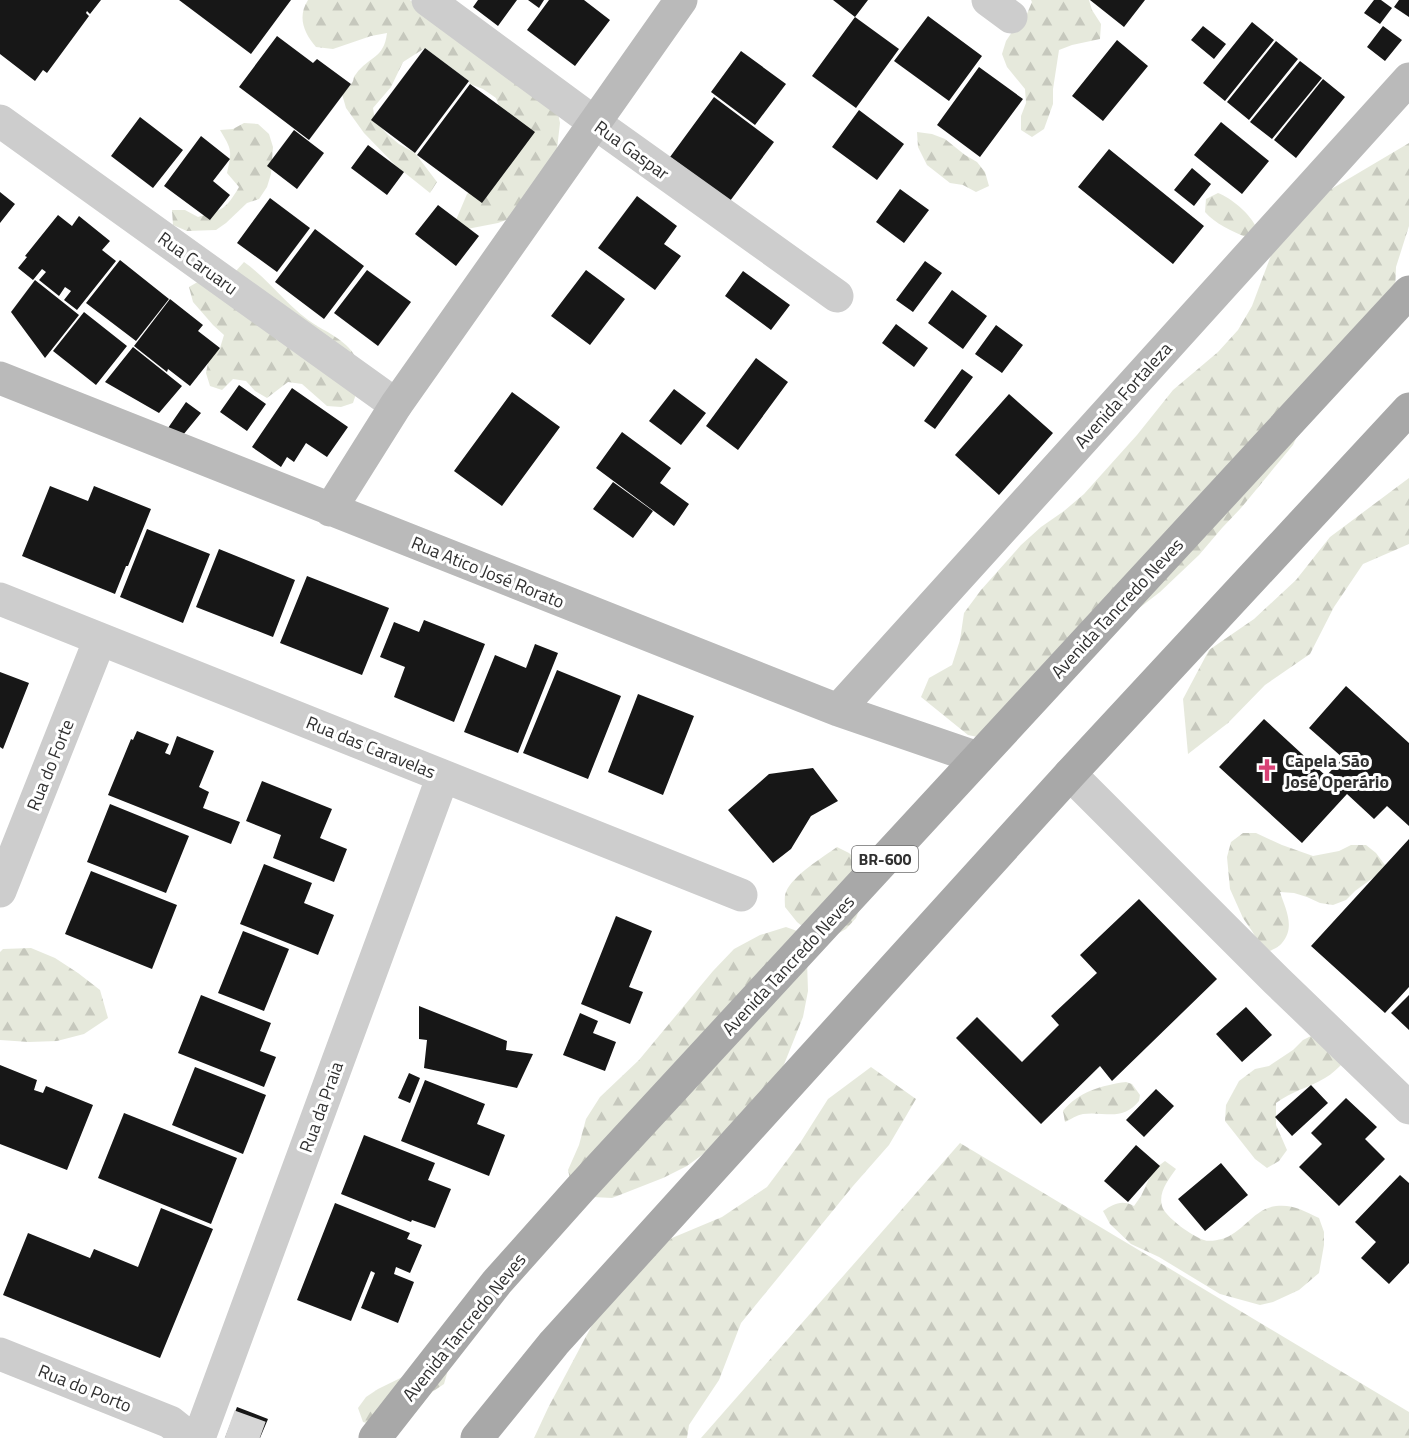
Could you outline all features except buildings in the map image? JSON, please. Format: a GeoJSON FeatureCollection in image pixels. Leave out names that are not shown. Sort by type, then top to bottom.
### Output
{"type":"FeatureCollection","features":[{"type":"Feature","properties":{"kind":"main road","name":"Avenida Tancredo Neves"},"geometry":{"type":"LineString","coordinates":[[375,1438],[497,1282],[580,1189],[1409,292]]}},
{"type":"Feature","properties":{"kind":"main road"},"geometry":{"type":"LineString","coordinates":[[477,1438],[554,1343],[1071,774],[1409,409]]}},
{"type":"Feature","properties":{"kind":"street","name":"Rua Gaspar"},"geometry":{"type":"LineString","coordinates":[[428,0],[837,296]]}},
{"type":"Feature","properties":{"kind":"street"},"geometry":{"type":"LineString","coordinates":[[330,510],[396,405],[681,0]]}},
{"type":"Feature","properties":{"kind":"street","name":"Avenida Fortaleza"},"geometry":{"type":"LineString","coordinates":[[838,710],[1409,79]]}},
{"type":"Feature","properties":{"kind":"street","name":"Rua Caruaru"},"geometry":{"type":"LineString","coordinates":[[0,121],[396,405]]}},
{"type":"Feature","properties":{"kind":"street","name":"Rua Atico José Rorato"},"geometry":{"type":"LineString","coordinates":[[0,378],[838,710],[978,758]]}},
{"type":"Feature","properties":{"kind":"street","name":"Rua das Caravelas"},"geometry":{"type":"LineString","coordinates":[[0,599],[741,895]]}},
{"type":"Feature","properties":{"kind":"street","name":"Rua do Forte"},"geometry":{"type":"LineString","coordinates":[[0,891],[100,639]]}},
{"type":"Feature","properties":{"kind":"street"},"geometry":{"type":"LineString","coordinates":[[1071,774],[1276,981],[1409,1108]]}},
{"type":"Feature","properties":{"kind":"street","name":"Rua da Praia"},"geometry":{"type":"LineString","coordinates":[[199,1428],[443,776]]}},
{"type":"Feature","properties":{"kind":"street","name":"Rua do Porto"},"geometry":{"type":"LineString","coordinates":[[0,1354],[199,1428]]}},
{"type":"Feature","properties":{"kind":"green space"},"geometry":{"type":"Polygon","coordinates":[[[308,0],[410,0],[557,108],[560,123],[557,149],[524,213],[498,223],[467,229],[456,220],[467,194],[474,188],[501,112],[496,98],[470,84],[425,48],[403,62],[391,87],[373,108],[375,121],[399,144],[415,153],[437,182],[430,193],[395,165],[364,133],[346,108],[342,94],[361,68],[383,48],[387,33],[333,49],[316,47],[303,25],[303,13],[308,0]]]}},
{"type":"Feature","properties":{"kind":"green space"},"geometry":{"type":"Polygon","coordinates":[[[1031,0],[1089,0],[1101,24],[1100,39],[1059,50],[1053,104],[1044,129],[1032,137],[1021,130],[1021,116],[1026,103],[1025,89],[1007,67],[1002,54],[1006,41],[1026,16],[1031,0]]]}},
{"type":"Feature","properties":{"kind":"green space"},"geometry":{"type":"Polygon","coordinates":[[[244,123],[258,124],[269,134],[273,147],[271,174],[267,187],[259,199],[247,203],[216,230],[187,231],[173,225],[172,210],[185,210],[198,217],[223,208],[231,200],[239,187],[227,173],[230,150],[220,130],[233,129],[244,123]]]}},
{"type":"Feature","properties":{"kind":"green space"},"geometry":{"type":"Polygon","coordinates":[[[917,132],[945,139],[977,162],[985,172],[989,186],[976,192],[963,185],[950,183],[927,165],[918,147],[917,132]]]}},
{"type":"Feature","properties":{"kind":"green space"},"geometry":{"type":"Polygon","coordinates":[[[1409,143],[1409,226],[1396,267],[1395,293],[1304,421],[1293,445],[1241,508],[1199,555],[996,741],[968,735],[921,697],[929,678],[952,665],[960,640],[964,613],[981,590],[1021,545],[1084,494],[1137,435],[1173,390],[1218,352],[1238,330],[1252,306],[1273,250],[1328,191],[1409,143]]]}},
{"type":"Feature","properties":{"kind":"green space"},"geometry":{"type":"Polygon","coordinates":[[[1218,193],[1239,206],[1252,220],[1255,225],[1246,237],[1218,223],[1205,212],[1206,199],[1218,193]]]}},
{"type":"Feature","properties":{"kind":"green space"},"geometry":{"type":"Polygon","coordinates":[[[244,262],[298,312],[351,350],[357,362],[358,372],[353,403],[341,407],[327,406],[302,384],[288,382],[267,398],[255,391],[246,381],[233,379],[222,390],[210,386],[206,373],[209,358],[220,348],[224,335],[193,302],[189,287],[201,280],[236,271],[244,262]]]}},
{"type":"Feature","properties":{"kind":"green space"},"geometry":{"type":"Polygon","coordinates":[[[1409,478],[1409,544],[1363,564],[1334,607],[1310,654],[1265,685],[1228,723],[1188,754],[1183,699],[1209,650],[1254,619],[1296,580],[1330,537],[1409,478]]]}},
{"type":"Feature","properties":{"kind":"green space"},"geometry":{"type":"Polygon","coordinates":[[[1243,833],[1256,833],[1313,856],[1339,851],[1351,845],[1366,845],[1385,865],[1377,875],[1346,900],[1333,905],[1320,903],[1294,893],[1280,892],[1287,911],[1288,931],[1281,944],[1270,951],[1259,943],[1243,918],[1230,889],[1227,857],[1231,842],[1243,833]]]}},
{"type":"Feature","properties":{"kind":"green space"},"geometry":{"type":"Polygon","coordinates":[[[837,847],[849,853],[860,863],[861,905],[856,918],[846,929],[834,936],[808,931],[785,907],[785,897],[789,886],[808,867],[837,847]]]}},
{"type":"Feature","properties":{"kind":"green space"},"geometry":{"type":"Polygon","coordinates":[[[786,927],[811,936],[807,961],[808,991],[803,1017],[781,1072],[710,1149],[687,1166],[612,1198],[574,1196],[568,1170],[579,1145],[586,1119],[600,1097],[639,1060],[734,949],[760,935],[786,927]]]}},
{"type":"Feature","properties":{"kind":"green space"},"geometry":{"type":"Polygon","coordinates":[[[31,948],[55,958],[100,990],[108,1018],[84,1034],[57,1041],[0,1040],[0,952],[3,949],[31,948]]]}},
{"type":"Feature","properties":{"kind":"green space"},"geometry":{"type":"Polygon","coordinates":[[[1317,1033],[1344,1062],[1325,1078],[1276,1103],[1276,1125],[1287,1150],[1279,1161],[1267,1168],[1255,1159],[1225,1121],[1226,1105],[1239,1081],[1255,1069],[1269,1066],[1293,1050],[1303,1040],[1317,1033]]]}},
{"type":"Feature","properties":{"kind":"green space"},"geometry":{"type":"Polygon","coordinates":[[[871,1067],[916,1099],[889,1145],[741,1323],[719,1380],[689,1425],[687,1438],[534,1438],[599,1312],[632,1271],[672,1238],[722,1217],[767,1187],[800,1143],[828,1099],[871,1067]]]}},
{"type":"Feature","properties":{"kind":"green space"},"geometry":{"type":"Polygon","coordinates":[[[1126,1082],[1132,1084],[1140,1095],[1139,1101],[1133,1107],[1120,1114],[1083,1114],[1065,1122],[1063,1111],[1083,1094],[1099,1087],[1126,1082]]]}},
{"type":"Feature","properties":{"kind":"green space"},"geometry":{"type":"Polygon","coordinates":[[[960,1143],[1409,1412],[1409,1438],[701,1438],[960,1143]]]}},
{"type":"Feature","properties":{"kind":"green space"},"geometry":{"type":"Polygon","coordinates":[[[1165,1161],[1176,1169],[1163,1191],[1162,1206],[1180,1226],[1204,1240],[1222,1239],[1229,1236],[1254,1216],[1276,1206],[1293,1207],[1319,1218],[1324,1232],[1324,1245],[1319,1273],[1299,1290],[1273,1302],[1260,1305],[1220,1294],[1159,1257],[1131,1244],[1110,1224],[1103,1211],[1118,1203],[1134,1206],[1153,1170],[1165,1161]]]}},
{"type":"Feature","properties":{"kind":"green space"},"geometry":{"type":"Polygon","coordinates":[[[427,1365],[448,1370],[444,1384],[432,1392],[415,1413],[379,1427],[363,1422],[358,1408],[366,1397],[427,1365]]]}},
{"type":"Feature","properties":{"kind":"tunnel"},"geometry":{"type":"LineString","coordinates":[[229,1426],[262,1438]]}},
{"type":"Feature","properties":{"kind":"place","name":"Capela São José Operário"},"geometry":{"type":"Point","coordinates":[1267,770]}}]}
